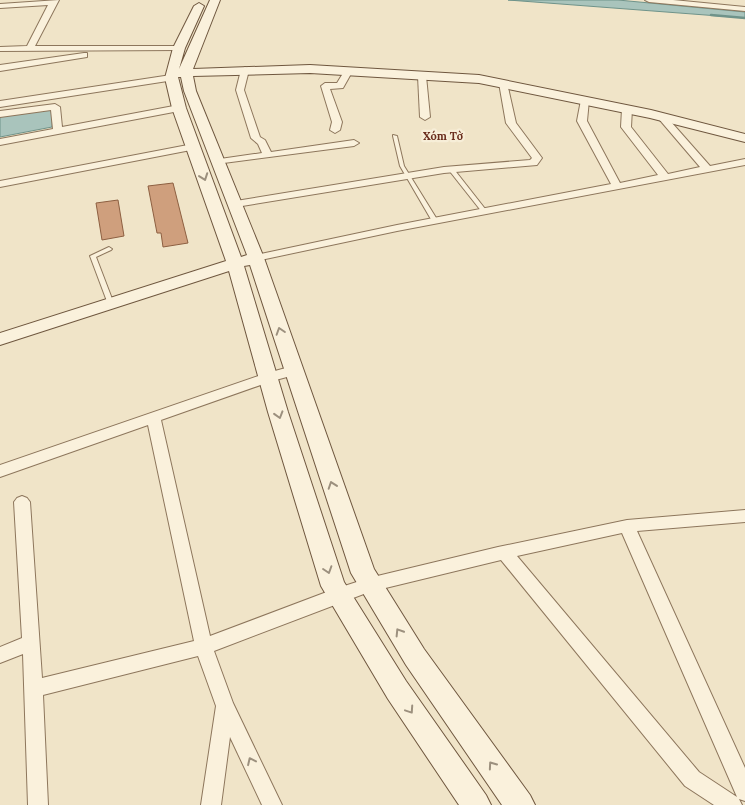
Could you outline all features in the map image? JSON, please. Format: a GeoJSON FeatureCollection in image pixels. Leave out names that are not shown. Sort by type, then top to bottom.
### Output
{"type":"FeatureCollection","features":[{"type":"Feature","properties":{"kind":"main road"},"geometry":{"type":"LineString","coordinates":[[206,5],[179,48],[176,74],[179,108],[234,263],[333,586],[397,690],[476,805]]}},
{"type":"Feature","properties":{"kind":"main road"},"geometry":{"type":"LineString","coordinates":[[176,74],[206,5]]}},
{"type":"Feature","properties":{"kind":"main road"},"geometry":{"type":"LineString","coordinates":[[176,74],[310,69],[479,79],[627,109],[745,138]]}},
{"type":"Feature","properties":{"kind":"main road"},"geometry":{"type":"LineString","coordinates":[[176,74],[197,109],[236,204],[363,573],[415,657],[520,805]]}},
{"type":"Feature","properties":{"kind":"main road"},"geometry":{"type":"LineString","coordinates":[[0,339],[234,263],[256,258]]}},
{"type":"Feature","properties":{"kind":"street"},"geometry":{"type":"LineString","coordinates":[[650,0],[745,9]]}},
{"type":"Feature","properties":{"kind":"street"},"geometry":{"type":"LineString","coordinates":[[0,6],[54,1]]}},
{"type":"Feature","properties":{"kind":"street"},"geometry":{"type":"LineString","coordinates":[[30,48],[54,1]]}},
{"type":"Feature","properties":{"kind":"street"},"geometry":{"type":"LineString","coordinates":[[0,68],[126,48]]}},
{"type":"Feature","properties":{"kind":"street"},"geometry":{"type":"LineString","coordinates":[[0,49],[179,48]]}},
{"type":"Feature","properties":{"kind":"street"},"geometry":{"type":"LineString","coordinates":[[244,70],[240,90],[256,138],[262,142],[267,154]]}},
{"type":"Feature","properties":{"kind":"street"},"geometry":{"type":"LineString","coordinates":[[335,130],[337,122],[325,86],[340,86],[348,72]]}},
{"type":"Feature","properties":{"kind":"street"},"geometry":{"type":"LineString","coordinates":[[0,104],[176,74]]}},
{"type":"Feature","properties":{"kind":"street"},"geometry":{"type":"LineString","coordinates":[[422,76],[425,117]]}},
{"type":"Feature","properties":{"kind":"street"},"geometry":{"type":"LineString","coordinates":[[236,204],[451,169],[533,163],[537,158],[511,123],[503,84]]}},
{"type":"Feature","properties":{"kind":"street"},"geometry":{"type":"LineString","coordinates":[[585,100],[582,121],[617,186]]}},
{"type":"Feature","properties":{"kind":"street"},"geometry":{"type":"LineString","coordinates":[[0,114],[55,108],[58,131]]}},
{"type":"Feature","properties":{"kind":"street"},"geometry":{"type":"LineString","coordinates":[[0,142],[179,108]]}},
{"type":"Feature","properties":{"kind":"street"},"geometry":{"type":"LineString","coordinates":[[627,109],[626,127],[665,177]]}},
{"type":"Feature","properties":{"kind":"street"},"geometry":{"type":"LineString","coordinates":[[662,117],[707,169]]}},
{"type":"Feature","properties":{"kind":"street"},"geometry":{"type":"LineString","coordinates":[[220,162],[354,143]]}},
{"type":"Feature","properties":{"kind":"street"},"geometry":{"type":"LineString","coordinates":[[0,184],[193,147]]}},
{"type":"Feature","properties":{"kind":"street"},"geometry":{"type":"LineString","coordinates":[[256,258],[484,211],[745,162]]}},
{"type":"Feature","properties":{"kind":"street"},"geometry":{"type":"LineString","coordinates":[[0,471],[269,377],[293,372]]}},
{"type":"Feature","properties":{"kind":"street"},"geometry":{"type":"LineString","coordinates":[[153,417],[204,647],[225,706],[272,805]]}},
{"type":"Feature","properties":{"kind":"street"},"geometry":{"type":"LineString","coordinates":[[22,502],[34,688],[38,805]]}},
{"type":"Feature","properties":{"kind":"street"},"geometry":{"type":"LineString","coordinates":[[34,688],[204,647],[338,595],[369,585],[627,526],[691,518],[744,517]]}},
{"type":"Feature","properties":{"kind":"street"},"geometry":{"type":"LineString","coordinates":[[627,526],[745,791]]}},
{"type":"Feature","properties":{"kind":"street"},"geometry":{"type":"LineString","coordinates":[[505,553],[692,779],[732,805]]}},
{"type":"Feature","properties":{"kind":"street"},"geometry":{"type":"LineString","coordinates":[[0,655],[31,643]]}},
{"type":"Feature","properties":{"kind":"street"},"geometry":{"type":"LineString","coordinates":[[212,805],[225,706]]}},
{"type":"Feature","properties":{"kind":"lane"},"geometry":{"type":"LineString","coordinates":[[395,136],[402,166],[434,221]]}},
{"type":"Feature","properties":{"kind":"lane"},"geometry":{"type":"LineString","coordinates":[[451,169],[484,211]]}},
{"type":"Feature","properties":{"kind":"lane"},"geometry":{"type":"LineString","coordinates":[[110,249],[93,256],[111,304]]}},
{"type":"Feature","properties":{"kind":"water"},"geometry":{"type":"Polygon","coordinates":[[[508,0],[618,0],[745,12],[745,18],[508,0]]]}},
{"type":"Feature","properties":{"kind":"water"},"geometry":{"type":"Polygon","coordinates":[[[53,110],[52,127],[0,137],[0,116],[53,110]]]}},
{"type":"Feature","properties":{"kind":"building"},"geometry":{"type":"Polygon","coordinates":[[[173,183],[188,243],[163,247],[161,233],[157,233],[148,186],[173,183]]]}},
{"type":"Feature","properties":{"kind":"building"},"geometry":{"type":"Polygon","coordinates":[[[118,200],[124,236],[102,240],[96,203],[118,200]]]}},
{"type":"Feature","properties":{"kind":"waterway"},"geometry":{"type":"LineString","coordinates":[[711,15],[745,18]]}},
{"type":"Feature","properties":{"kind":"district","name":"Xóm Tờ"},"geometry":{"type":"Point","coordinates":[443,136]}}]}
